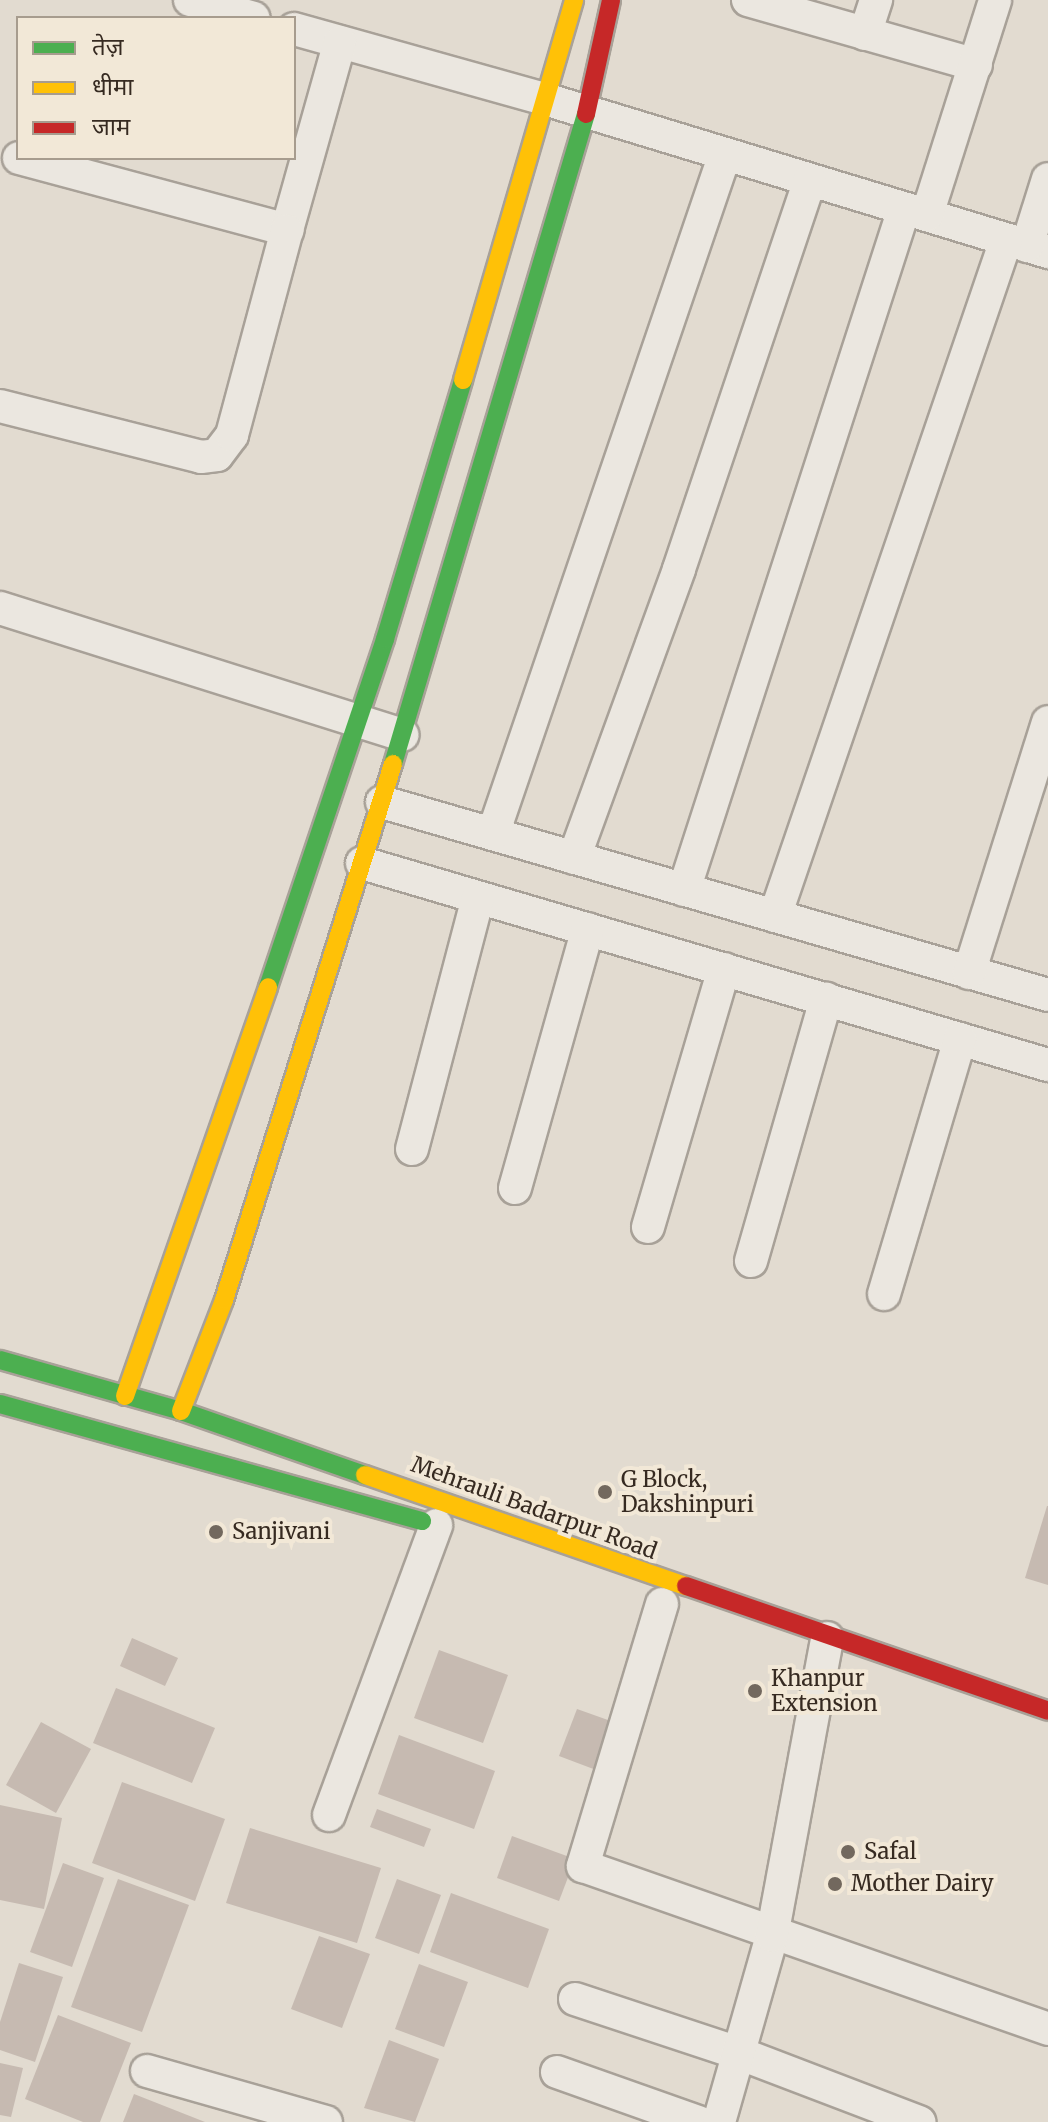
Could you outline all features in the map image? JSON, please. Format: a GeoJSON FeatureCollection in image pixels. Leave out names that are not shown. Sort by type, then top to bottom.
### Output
{"type":"FeatureCollection","features":[{"type":"Feature","properties":{"kind":"street"},"geometry":{"type":"LineString","coordinates":[[190,0],[247,16]]}},
{"type":"Feature","properties":{"kind":"street"},"geometry":{"type":"LineString","coordinates":[[125,1396],[357,722],[548,100],[574,0]]}},
{"type":"Feature","properties":{"kind":"street"},"geometry":{"type":"LineString","coordinates":[[181,1411],[224,1300],[382,802],[587,112],[611,0]]}},
{"type":"Feature","properties":{"kind":"street"},"geometry":{"type":"LineString","coordinates":[[865,34],[876,0]]}},
{"type":"Feature","properties":{"kind":"street"},"geometry":{"type":"LineString","coordinates":[[684,890],[916,212],[976,65],[995,0]]}},
{"type":"Feature","properties":{"kind":"street"},"geometry":{"type":"LineString","coordinates":[[762,2],[976,65]]}},
{"type":"Feature","properties":{"kind":"street"},"geometry":{"type":"LineString","coordinates":[[296,30],[548,100],[1027,246]]}},
{"type":"Feature","properties":{"kind":"street"},"geometry":{"type":"LineString","coordinates":[[0,406],[201,457],[217,455],[232,435],[340,42]]}},
{"type":"Feature","properties":{"kind":"street"},"geometry":{"type":"LineString","coordinates":[[493,834],[725,154]]}},
{"type":"Feature","properties":{"kind":"street"},"geometry":{"type":"LineString","coordinates":[[26,160],[287,230]]}},
{"type":"Feature","properties":{"kind":"street"},"geometry":{"type":"LineString","coordinates":[[775,916],[1027,246],[1048,179]]}},
{"type":"Feature","properties":{"kind":"street"},"geometry":{"type":"LineString","coordinates":[[574,858],[679,569],[810,180]]}},
{"type":"Feature","properties":{"kind":"street"},"geometry":{"type":"LineString","coordinates":[[0,608],[402,735]]}},
{"type":"Feature","properties":{"kind":"street"},"geometry":{"type":"LineString","coordinates":[[969,973],[1048,722]]}},
{"type":"Feature","properties":{"kind":"street"},"geometry":{"type":"LineString","coordinates":[[382,802],[1048,995]]}},
{"type":"Feature","properties":{"kind":"street"},"geometry":{"type":"LineString","coordinates":[[362,863],[1048,1065]]}},
{"type":"Feature","properties":{"kind":"street"},"geometry":{"type":"LineString","coordinates":[[412,1149],[478,897]]}},
{"type":"Feature","properties":{"kind":"street"},"geometry":{"type":"LineString","coordinates":[[515,1188],[588,929]]}},
{"type":"Feature","properties":{"kind":"street"},"geometry":{"type":"LineString","coordinates":[[648,1227],[724,969]]}},
{"type":"Feature","properties":{"kind":"street"},"geometry":{"type":"LineString","coordinates":[[751,1261],[826,999]]}},
{"type":"Feature","properties":{"kind":"street"},"geometry":{"type":"LineString","coordinates":[[884,1294],[960,1039]]}},
{"type":"Feature","properties":{"kind":"street","name":"Mehrauli Badarpur Road"},"geometry":{"type":"LineString","coordinates":[[0,1360],[181,1411],[824,1655],[1048,1711]]}},
{"type":"Feature","properties":{"kind":"street"},"geometry":{"type":"LineString","coordinates":[[0,1404],[443,1528],[329,1815]]}},
{"type":"Feature","properties":{"kind":"street"},"geometry":{"type":"LineString","coordinates":[[661,1604],[582,1864],[772,1936],[1048,2029]]}},
{"type":"Feature","properties":{"kind":"street"},"geometry":{"type":"LineString","coordinates":[[719,2122],[741,2054],[772,1936],[824,1655]]}},
{"type":"Feature","properties":{"kind":"street"},"geometry":{"type":"LineString","coordinates":[[575,1999],[741,2054],[919,2122]]}},
{"type":"Feature","properties":{"kind":"street"},"geometry":{"type":"LineString","coordinates":[[147,2071],[326,2122]]}},
{"type":"Feature","properties":{"kind":"street"},"geometry":{"type":"LineString","coordinates":[[557,2072],[698,2122]]}},
{"type":"Feature","properties":{"kind":"building"},"geometry":{"type":"Polygon","coordinates":[[[1048,1506],[1048,1585],[1025,1578],[1048,1506]]]}},
{"type":"Feature","properties":{"kind":"building"},"geometry":{"type":"Polygon","coordinates":[[[132,1638],[178,1658],[165,1686],[120,1666],[132,1638]]]}},
{"type":"Feature","properties":{"kind":"building"},"geometry":{"type":"Polygon","coordinates":[[[439,1650],[508,1675],[483,1743],[414,1718],[439,1650]]]}},
{"type":"Feature","properties":{"kind":"building"},"geometry":{"type":"Polygon","coordinates":[[[116,1688],[215,1728],[192,1783],[93,1743],[116,1688]]]}},
{"type":"Feature","properties":{"kind":"building"},"geometry":{"type":"Polygon","coordinates":[[[577,1709],[622,1725],[604,1773],[559,1756],[577,1709]]]}},
{"type":"Feature","properties":{"kind":"building"},"geometry":{"type":"Polygon","coordinates":[[[41,1722],[91,1749],[56,1813],[6,1785],[41,1722]]]}},
{"type":"Feature","properties":{"kind":"building"},"geometry":{"type":"Polygon","coordinates":[[[399,1735],[495,1771],[474,1829],[378,1794],[399,1735]]]}},
{"type":"Feature","properties":{"kind":"building"},"geometry":{"type":"Polygon","coordinates":[[[122,1782],[225,1819],[195,1901],[92,1863],[122,1782]]]}},
{"type":"Feature","properties":{"kind":"building"},"geometry":{"type":"Polygon","coordinates":[[[0,1805],[62,1818],[44,1909],[0,1900],[0,1805]]]}},
{"type":"Feature","properties":{"kind":"building"},"geometry":{"type":"Polygon","coordinates":[[[377,1809],[431,1829],[424,1847],[370,1827],[377,1809]]]}},
{"type":"Feature","properties":{"kind":"building"},"geometry":{"type":"Polygon","coordinates":[[[250,1828],[381,1868],[357,1943],[226,1903],[250,1828]]]}},
{"type":"Feature","properties":{"kind":"building"},"geometry":{"type":"Polygon","coordinates":[[[512,1836],[575,1859],[559,1901],[497,1878],[512,1836]]]}},
{"type":"Feature","properties":{"kind":"building"},"geometry":{"type":"Polygon","coordinates":[[[63,1863],[104,1878],[72,1967],[30,1952],[63,1863]]]}},
{"type":"Feature","properties":{"kind":"building"},"geometry":{"type":"Polygon","coordinates":[[[118,1879],[189,1905],[142,2032],[71,2007],[118,1879]]]}},
{"type":"Feature","properties":{"kind":"building"},"geometry":{"type":"Polygon","coordinates":[[[397,1879],[441,1895],[419,1954],[375,1938],[397,1879]]]}},
{"type":"Feature","properties":{"kind":"building"},"geometry":{"type":"Polygon","coordinates":[[[451,1893],[549,1929],[528,1988],[430,1952],[451,1893]]]}},
{"type":"Feature","properties":{"kind":"building"},"geometry":{"type":"Polygon","coordinates":[[[319,1936],[370,1954],[342,2028],[291,2009],[319,1936]]]}},
{"type":"Feature","properties":{"kind":"building"},"geometry":{"type":"Polygon","coordinates":[[[19,1963],[63,1977],[35,2062],[0,2050],[0,2022],[19,1963]]]}},
{"type":"Feature","properties":{"kind":"building"},"geometry":{"type":"Polygon","coordinates":[[[419,1964],[468,1982],[444,2047],[395,2029],[419,1964]]]}},
{"type":"Feature","properties":{"kind":"building"},"geometry":{"type":"Polygon","coordinates":[[[58,2015],[131,2043],[100,2122],[83,2122],[25,2099],[58,2015]]]}},
{"type":"Feature","properties":{"kind":"building"},"geometry":{"type":"Polygon","coordinates":[[[389,2040],[439,2059],[415,2122],[364,2108],[389,2040]]]}},
{"type":"Feature","properties":{"kind":"building"},"geometry":{"type":"Polygon","coordinates":[[[0,2063],[23,2068],[11,2117],[0,2115],[0,2063]]]}},
{"type":"Feature","properties":{"kind":"building"},"geometry":{"type":"Polygon","coordinates":[[[134,2094],[205,2122],[123,2122],[134,2094]]]}},
{"type":"Feature","properties":{"kind":"traffic: fast"},"geometry":{"type":"LineString","coordinates":[[393,764],[586,114]]}},
{"type":"Feature","properties":{"kind":"traffic: fast"},"geometry":{"type":"LineString","coordinates":[[268,987],[385,639],[463,380]]}},
{"type":"Feature","properties":{"kind":"traffic: fast"},"geometry":{"type":"LineString","coordinates":[[0,1360],[181,1411],[365,1475]]}},
{"type":"Feature","properties":{"kind":"traffic: fast"},"geometry":{"type":"LineString","coordinates":[[0,1404],[422,1521]]}},
{"type":"Feature","properties":{"kind":"traffic: slow"},"geometry":{"type":"LineString","coordinates":[[463,380],[574,0]]}},
{"type":"Feature","properties":{"kind":"traffic: slow"},"geometry":{"type":"LineString","coordinates":[[181,1411],[224,1300],[393,764]]}},
{"type":"Feature","properties":{"kind":"traffic: slow"},"geometry":{"type":"LineString","coordinates":[[125,1396],[268,987]]}},
{"type":"Feature","properties":{"kind":"traffic: slow"},"geometry":{"type":"LineString","coordinates":[[365,1475],[686,1586]]}},
{"type":"Feature","properties":{"kind":"traffic: jam"},"geometry":{"type":"LineString","coordinates":[[586,114],[611,0]]}},
{"type":"Feature","properties":{"kind":"traffic: jam"},"geometry":{"type":"LineString","coordinates":[[686,1586],[1048,1711]]}},
{"type":"Feature","properties":{"kind":"place","name":"G Block, Dakshinpuri"},"geometry":{"type":"Point","coordinates":[605,1492]}},
{"type":"Feature","properties":{"kind":"place","name":"Sanjivani"},"geometry":{"type":"Point","coordinates":[216,1532]}},
{"type":"Feature","properties":{"kind":"place","name":"Khanpur Extension"},"geometry":{"type":"Point","coordinates":[755,1691]}},
{"type":"Feature","properties":{"kind":"place","name":"Safal"},"geometry":{"type":"Point","coordinates":[848,1852]}},
{"type":"Feature","properties":{"kind":"place","name":"Mother Dairy"},"geometry":{"type":"Point","coordinates":[835,1884]}}]}
